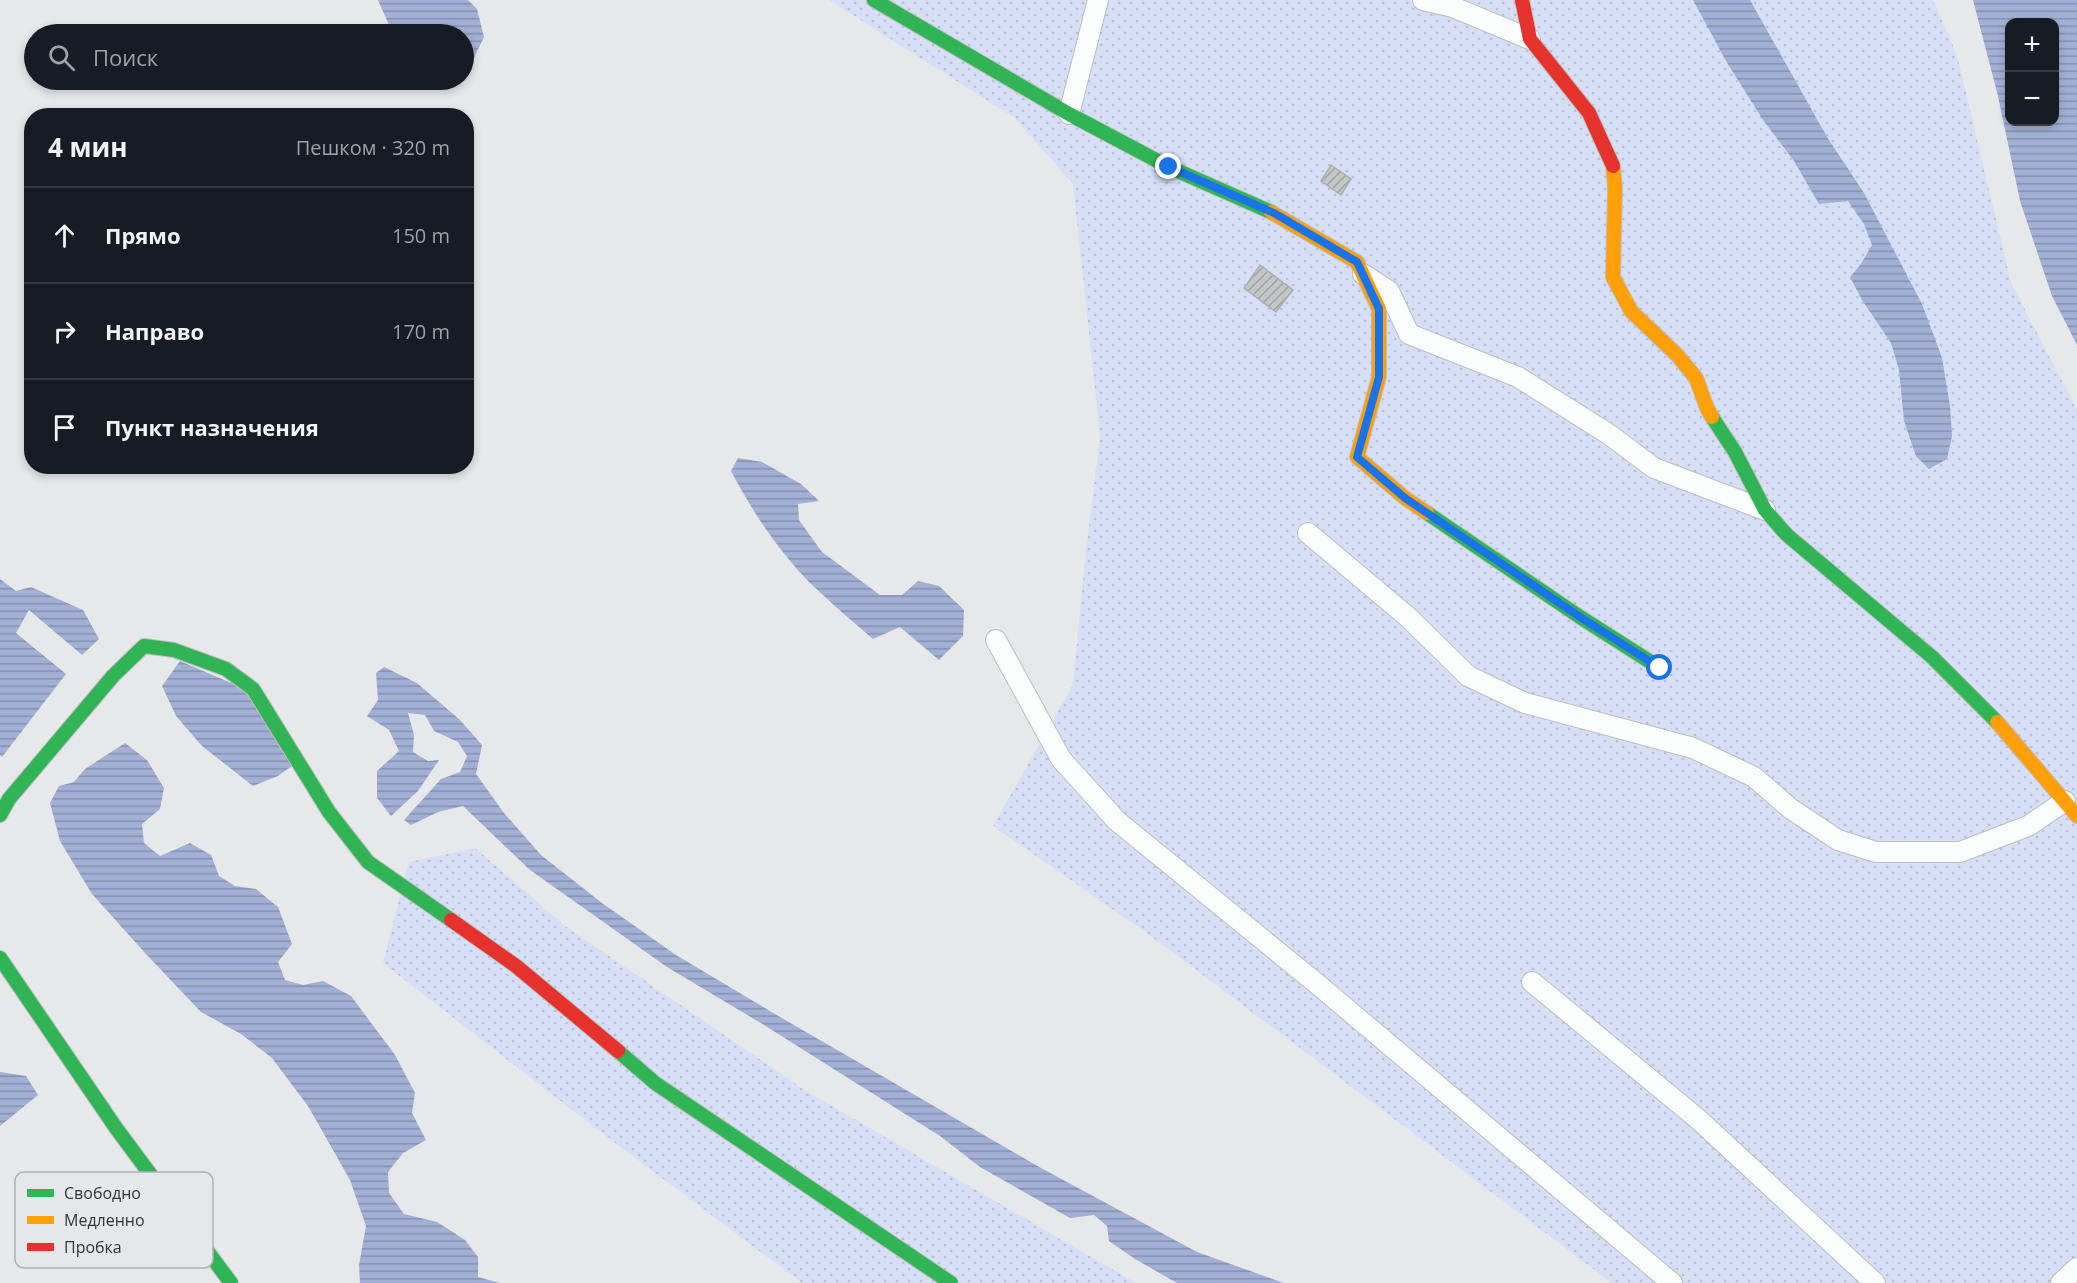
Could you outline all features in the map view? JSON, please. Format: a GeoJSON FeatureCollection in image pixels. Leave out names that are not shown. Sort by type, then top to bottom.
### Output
{"type":"FeatureCollection","features":[{"type":"Feature","properties":{"kind":"street"},"geometry":{"type":"LineString","coordinates":[[874,0],[1069,114],[1169,167],[1274,213],[1357,262],[1379,309],[1379,377],[1357,457],[1405,498],[1580,617],[1660,668]]}},
{"type":"Feature","properties":{"kind":"street"},"geometry":{"type":"LineString","coordinates":[[1069,114],[1098,0]]}},
{"type":"Feature","properties":{"kind":"street"},"geometry":{"type":"LineString","coordinates":[[1308,533],[1409,618],[1468,676],[1525,703],[1693,748],[1754,777],[1791,809],[1838,840],[1876,852],[1960,852],[2071,808],[1993,717],[1932,657],[1787,535],[1765,510],[1735,452],[1707,408],[1696,378],[1678,356],[1631,311],[1613,278],[1615,188],[1613,163],[1589,114],[1559,73],[1530,39],[1453,7],[1423,0]]}},
{"type":"Feature","properties":{"kind":"street"},"geometry":{"type":"LineString","coordinates":[[1522,0],[1530,39]]}},
{"type":"Feature","properties":{"kind":"street"},"geometry":{"type":"LineString","coordinates":[[1363,274],[1389,291],[1409,334],[1518,376],[1610,435],[1654,468],[1765,510]]}},
{"type":"Feature","properties":{"kind":"street"},"geometry":{"type":"LineString","coordinates":[[996,640],[1061,759],[1118,821],[1316,983],[1672,1283]]}},
{"type":"Feature","properties":{"kind":"street"},"geometry":{"type":"LineString","coordinates":[[0,815],[16,790],[113,676],[144,646],[174,650],[226,669],[253,689],[329,813],[368,861],[516,966],[655,1083],[951,1283]]}},
{"type":"Feature","properties":{"kind":"street"},"geometry":{"type":"LineString","coordinates":[[0,958],[149,1172]]}},
{"type":"Feature","properties":{"kind":"street"},"geometry":{"type":"LineString","coordinates":[[1532,982],[1698,1119],[1875,1283]]}},
{"type":"Feature","properties":{"kind":"street"},"geometry":{"type":"LineString","coordinates":[[213,1259],[231,1283]]}},
{"type":"Feature","properties":{"kind":"street"},"geometry":{"type":"LineString","coordinates":[[2061,1283],[2077,1268]]}},
{"type":"Feature","properties":{"kind":"shaded area"},"geometry":{"type":"Polygon","coordinates":[[[829,0],[1933,0],[1957,55],[2011,283],[2077,410],[2077,1283],[1612,1283],[1151,936],[993,826],[1073,685],[1100,436],[1073,184],[1015,118],[829,0]]]}},
{"type":"Feature","properties":{"kind":"shaded area"},"geometry":{"type":"Polygon","coordinates":[[[475,848],[565,926],[806,1091],[1136,1283],[802,1283],[594,1127],[383,963],[409,862],[475,848]]]}},
{"type":"Feature","properties":{"kind":"water"},"geometry":{"type":"Polygon","coordinates":[[[378,0],[468,0],[477,9],[484,37],[474,58],[474,24],[389,24],[378,0]]]}},
{"type":"Feature","properties":{"kind":"water"},"geometry":{"type":"Polygon","coordinates":[[[1693,0],[1750,0],[1827,137],[1864,193],[1922,304],[1942,358],[1950,406],[1952,436],[1947,459],[1929,469],[1916,456],[1904,421],[1899,370],[1891,343],[1862,300],[1850,277],[1872,245],[1864,224],[1848,201],[1819,204],[1794,161],[1763,120],[1726,61],[1693,0]]]}},
{"type":"Feature","properties":{"kind":"water"},"geometry":{"type":"Polygon","coordinates":[[[1973,0],[2077,0],[2077,345],[2052,296],[2020,201],[1998,96],[1973,0]]]}},
{"type":"Feature","properties":{"kind":"water"},"geometry":{"type":"Polygon","coordinates":[[[738,458],[762,462],[801,484],[819,501],[798,504],[799,520],[822,552],[880,595],[902,595],[918,581],[939,586],[964,610],[963,636],[939,660],[900,627],[873,639],[811,584],[777,545],[731,471],[738,458]]]}},
{"type":"Feature","properties":{"kind":"water"},"geometry":{"type":"Polygon","coordinates":[[[0,579],[16,591],[31,587],[83,610],[99,639],[82,655],[29,610],[16,633],[66,674],[2,757],[0,755],[0,579]]]}},
{"type":"Feature","properties":{"kind":"water"},"geometry":{"type":"Polygon","coordinates":[[[180,661],[245,689],[292,766],[278,776],[253,786],[202,746],[176,716],[162,686],[180,661]]]}},
{"type":"Feature","properties":{"kind":"water"},"geometry":{"type":"Polygon","coordinates":[[[384,667],[417,683],[460,720],[482,745],[476,774],[504,813],[541,855],[602,903],[676,955],[1041,1168],[1197,1252],[1284,1283],[1177,1283],[1109,1241],[1107,1226],[1094,1215],[1070,1218],[980,1167],[940,1136],[667,967],[530,870],[463,806],[438,812],[411,825],[404,820],[441,779],[460,772],[467,756],[458,742],[434,731],[425,715],[408,713],[414,735],[413,752],[428,761],[439,760],[418,791],[391,816],[377,798],[377,771],[399,751],[389,730],[367,716],[378,700],[376,673],[384,667]]]}},
{"type":"Feature","properties":{"kind":"water"},"geometry":{"type":"Polygon","coordinates":[[[125,743],[147,760],[164,788],[160,809],[142,824],[144,843],[160,856],[190,843],[211,855],[219,876],[235,886],[256,889],[278,907],[292,944],[278,962],[285,980],[303,985],[323,981],[351,996],[395,1055],[415,1093],[412,1113],[426,1140],[403,1153],[388,1172],[389,1193],[404,1214],[437,1222],[465,1240],[478,1257],[478,1277],[500,1283],[360,1283],[359,1265],[366,1226],[350,1180],[308,1106],[272,1058],[241,1034],[201,1012],[146,954],[92,894],[60,841],[50,803],[59,786],[74,782],[85,769],[125,743]]]}},
{"type":"Feature","properties":{"kind":"water"},"geometry":{"type":"Polygon","coordinates":[[[0,1072],[26,1076],[38,1095],[0,1126],[0,1072]]]}},
{"type":"Feature","properties":{"kind":"building"},"geometry":{"type":"Polygon","coordinates":[[[1331,165],[1351,179],[1341,195],[1321,181],[1331,165]]]}},
{"type":"Feature","properties":{"kind":"building"},"geometry":{"type":"Polygon","coordinates":[[[1260,265],[1293,290],[1276,312],[1244,288],[1260,265]]]}},
{"type":"Feature","properties":{"kind":"traffic: fast"},"geometry":{"type":"LineString","coordinates":[[874,0],[1069,114],[1169,167],[1271,212]]}},
{"type":"Feature","properties":{"kind":"traffic: fast"},"geometry":{"type":"LineString","coordinates":[[1712,417],[1735,452],[1765,510],[1787,535],[1932,657],[1997,722]]}},
{"type":"Feature","properties":{"kind":"traffic: fast"},"geometry":{"type":"LineString","coordinates":[[1427,513],[1580,617],[1660,668]]}},
{"type":"Feature","properties":{"kind":"traffic: fast"},"geometry":{"type":"LineString","coordinates":[[0,815],[9,799],[113,676],[144,646],[174,650],[226,669],[253,689],[329,812],[368,862],[451,920]]}},
{"type":"Feature","properties":{"kind":"traffic: fast"},"geometry":{"type":"LineString","coordinates":[[0,958],[149,1172]]}},
{"type":"Feature","properties":{"kind":"traffic: fast"},"geometry":{"type":"LineString","coordinates":[[618,1051],[655,1083],[951,1283]]}},
{"type":"Feature","properties":{"kind":"traffic: fast"},"geometry":{"type":"LineString","coordinates":[[213,1259],[231,1283]]}},
{"type":"Feature","properties":{"kind":"traffic: slow"},"geometry":{"type":"LineString","coordinates":[[1613,166],[1615,188],[1613,277],[1631,311],[1678,356],[1696,378],[1712,417]]}},
{"type":"Feature","properties":{"kind":"traffic: slow"},"geometry":{"type":"LineString","coordinates":[[1271,212],[1357,262],[1379,309],[1379,377],[1357,457],[1405,498],[1427,513]]}},
{"type":"Feature","properties":{"kind":"traffic: slow"},"geometry":{"type":"LineString","coordinates":[[1997,722],[2077,816]]}},
{"type":"Feature","properties":{"kind":"traffic: jam"},"geometry":{"type":"LineString","coordinates":[[1522,0],[1530,39],[1589,113],[1613,166]]}},
{"type":"Feature","properties":{"kind":"traffic: jam"},"geometry":{"type":"LineString","coordinates":[[451,920],[516,966],[618,1051]]}},
{"type":"Feature","properties":{"kind":"route"},"geometry":{"type":"LineString","coordinates":[[1169,167],[1274,213],[1357,262],[1379,309],[1379,377],[1357,457],[1405,498],[1580,617],[1660,668]]}}]}
